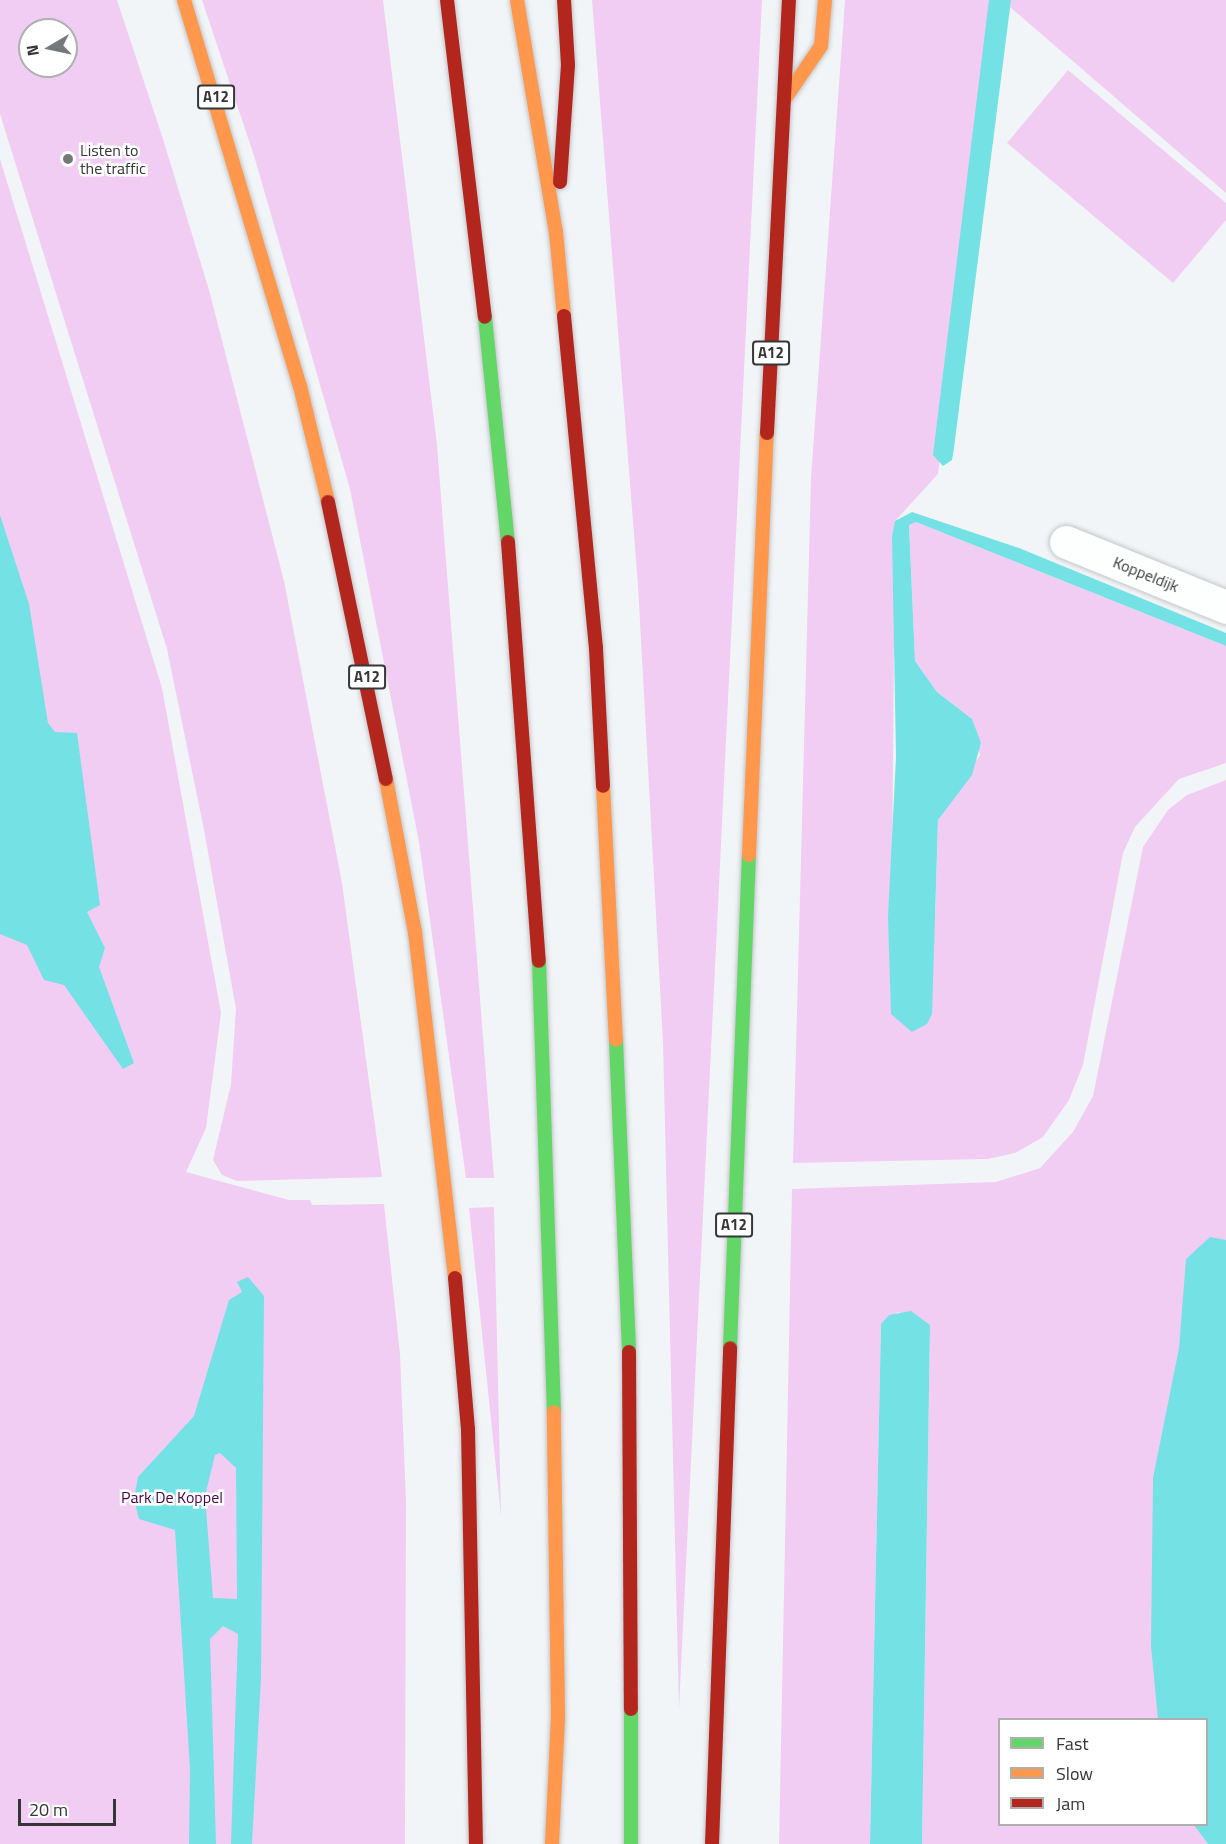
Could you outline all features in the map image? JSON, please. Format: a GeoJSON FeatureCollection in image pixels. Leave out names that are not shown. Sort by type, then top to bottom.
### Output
{"type":"FeatureCollection","features":[{"type":"Feature","properties":{"kind":"highway","name":"A12"},"geometry":{"type":"LineString","coordinates":[[184,0],[300,386],[350,590],[415,932],[447,1178],[467,1417],[476,1844]]}},
{"type":"Feature","properties":{"kind":"highway"},"geometry":{"type":"LineString","coordinates":[[447,0],[501,456],[534,843],[552,1249],[558,1715],[552,1844]]}},
{"type":"Feature","properties":{"kind":"highway"},"geometry":{"type":"LineString","coordinates":[[517,0],[556,232],[596,648],[615,963],[630,1322],[631,1844]]}},
{"type":"Feature","properties":{"kind":"highway"},"geometry":{"type":"LineString","coordinates":[[556,232],[568,65],[564,0]]}},
{"type":"Feature","properties":{"kind":"highway","name":"A12"},"geometry":{"type":"LineString","coordinates":[[712,1844],[758,605],[789,0]]}},
{"type":"Feature","properties":{"kind":"highway"},"geometry":{"type":"LineString","coordinates":[[784,100],[821,46],[825,0]]}},
{"type":"Feature","properties":{"kind":"street","name":"Koppeldijk"},"geometry":{"type":"LineString","coordinates":[[1066,542],[1226,607]]}},
{"type":"Feature","properties":{"kind":"green space"},"geometry":{"type":"Polygon","coordinates":[[[0,0],[117,0],[163,139],[209,290],[284,581],[342,883],[382,1177],[237,1181],[222,1175],[213,1160],[231,1084],[236,1009],[204,830],[167,649],[0,114],[0,0]]]}},
{"type":"Feature","properties":{"kind":"green space"},"geometry":{"type":"Polygon","coordinates":[[[202,0],[383,0],[437,445],[494,1178],[466,1178],[419,842],[350,489],[255,159],[202,0]]]}},
{"type":"Feature","properties":{"kind":"green space"},"geometry":{"type":"Polygon","coordinates":[[[592,0],[762,0],[679,1709],[663,1043],[638,585],[592,0]]]}},
{"type":"Feature","properties":{"kind":"green space"},"geometry":{"type":"Polygon","coordinates":[[[845,0],[990,0],[938,474],[895,521],[891,1014],[935,919],[938,820],[980,755],[972,719],[937,692],[915,661],[909,524],[916,522],[1226,646],[1226,763],[1179,779],[1135,827],[1123,853],[1083,1065],[1069,1100],[1043,1137],[1015,1153],[988,1159],[793,1163],[811,478],[845,0]]]}},
{"type":"Feature","properties":{"kind":"green space"},"geometry":{"type":"Polygon","coordinates":[[[1011,0],[1226,0],[1226,193],[1010,7],[1011,0]]]}},
{"type":"Feature","properties":{"kind":"green space"},"geometry":{"type":"Polygon","coordinates":[[[1068,70],[1226,203],[1226,220],[1173,283],[1007,143],[1068,70]]]}},
{"type":"Feature","properties":{"kind":"green space","name":"Park De Koppel"},"geometry":{"type":"Polygon","coordinates":[[[0,159],[162,688],[221,1013],[206,1128],[186,1172],[289,1200],[310,1200],[312,1205],[384,1204],[400,1354],[406,1501],[405,1844],[0,1844],[0,159]]]}},
{"type":"Feature","properties":{"kind":"green space"},"geometry":{"type":"Polygon","coordinates":[[[1226,780],[1226,1844],[922,1844],[930,1325],[898,1312],[881,1324],[870,1844],[779,1844],[792,1189],[996,1182],[1040,1168],[1073,1132],[1093,1096],[1143,847],[1168,810],[1187,795],[1226,780]]]}},
{"type":"Feature","properties":{"kind":"green space"},"geometry":{"type":"Polygon","coordinates":[[[494,1207],[501,1514],[501,1516],[469,1208],[494,1207]]]}},
{"type":"Feature","properties":{"kind":"water"},"geometry":{"type":"Polygon","coordinates":[[[989,0],[1011,0],[954,448],[952,460],[943,466],[933,455],[989,0]]]}},
{"type":"Feature","properties":{"kind":"water"},"geometry":{"type":"Polygon","coordinates":[[[912,512],[1019,548],[1226,633],[1226,646],[916,522],[909,525],[915,661],[937,692],[972,719],[981,743],[972,775],[938,820],[932,1014],[927,1024],[912,1032],[891,1014],[888,917],[896,757],[892,536],[895,521],[912,512]]]}},
{"type":"Feature","properties":{"kind":"water"},"geometry":{"type":"Polygon","coordinates":[[[0,515],[29,604],[48,723],[55,732],[77,733],[100,905],[87,912],[105,948],[99,967],[134,1063],[123,1069],[64,985],[44,980],[27,945],[0,934],[0,515]]]}},
{"type":"Feature","properties":{"kind":"water"},"geometry":{"type":"Polygon","coordinates":[[[1210,1237],[1226,1240],[1226,1844],[1208,1844],[1195,1826],[1208,1826],[1208,1718],[1158,1718],[1151,1646],[1153,1478],[1179,1348],[1186,1259],[1210,1237]]]}},
{"type":"Feature","properties":{"kind":"water"},"geometry":{"type":"Polygon","coordinates":[[[248,1277],[264,1296],[261,1678],[252,1844],[231,1844],[238,1634],[223,1626],[210,1639],[216,1844],[189,1844],[190,1769],[175,1530],[139,1519],[134,1499],[138,1477],[194,1416],[229,1300],[242,1292],[237,1282],[248,1277]],[[220,1453],[215,1455],[205,1496],[213,1598],[237,1599],[236,1468],[220,1453]]]}},
{"type":"Feature","properties":{"kind":"water"},"geometry":{"type":"Polygon","coordinates":[[[911,1311],[930,1325],[922,1844],[870,1844],[881,1324],[889,1315],[911,1311]]]}},
{"type":"Feature","properties":{"kind":"traffic: fast"},"geometry":{"type":"LineString","coordinates":[[485,317],[508,542]]}},
{"type":"Feature","properties":{"kind":"traffic: fast"},"geometry":{"type":"LineString","coordinates":[[730,1348],[749,855]]}},
{"type":"Feature","properties":{"kind":"traffic: fast"},"geometry":{"type":"LineString","coordinates":[[539,961],[554,1412]]}},
{"type":"Feature","properties":{"kind":"traffic: fast"},"geometry":{"type":"LineString","coordinates":[[616,1040],[629,1352]]}},
{"type":"Feature","properties":{"kind":"traffic: fast"},"geometry":{"type":"LineString","coordinates":[[631,1709],[631,1844]]}},
{"type":"Feature","properties":{"kind":"traffic: slow"},"geometry":{"type":"LineString","coordinates":[[184,0],[300,386],[328,502]]}},
{"type":"Feature","properties":{"kind":"traffic: slow"},"geometry":{"type":"LineString","coordinates":[[517,0],[556,232],[564,316]]}},
{"type":"Feature","properties":{"kind":"traffic: slow"},"geometry":{"type":"LineString","coordinates":[[784,100],[821,46],[825,0]]}},
{"type":"Feature","properties":{"kind":"traffic: slow"},"geometry":{"type":"LineString","coordinates":[[749,855],[767,433]]}},
{"type":"Feature","properties":{"kind":"traffic: slow"},"geometry":{"type":"LineString","coordinates":[[386,779],[415,932],[455,1278]]}},
{"type":"Feature","properties":{"kind":"traffic: slow"},"geometry":{"type":"LineString","coordinates":[[603,786],[616,1040]]}},
{"type":"Feature","properties":{"kind":"traffic: slow"},"geometry":{"type":"LineString","coordinates":[[552,1844],[558,1715],[554,1412]]}},
{"type":"Feature","properties":{"kind":"traffic: jam"},"geometry":{"type":"LineString","coordinates":[[447,0],[485,317]]}},
{"type":"Feature","properties":{"kind":"traffic: jam"},"geometry":{"type":"LineString","coordinates":[[560,182],[568,65],[564,0]]}},
{"type":"Feature","properties":{"kind":"traffic: jam"},"geometry":{"type":"LineString","coordinates":[[767,433],[789,0]]}},
{"type":"Feature","properties":{"kind":"traffic: jam"},"geometry":{"type":"LineString","coordinates":[[564,316],[596,648],[603,786]]}},
{"type":"Feature","properties":{"kind":"traffic: jam"},"geometry":{"type":"LineString","coordinates":[[328,502],[386,779]]}},
{"type":"Feature","properties":{"kind":"traffic: jam"},"geometry":{"type":"LineString","coordinates":[[508,542],[539,961]]}},
{"type":"Feature","properties":{"kind":"traffic: jam"},"geometry":{"type":"LineString","coordinates":[[455,1278],[468,1429],[476,1844]]}},
{"type":"Feature","properties":{"kind":"traffic: jam"},"geometry":{"type":"LineString","coordinates":[[712,1844],[730,1348]]}},
{"type":"Feature","properties":{"kind":"traffic: jam"},"geometry":{"type":"LineString","coordinates":[[629,1352],[631,1709]]}},
{"type":"Feature","properties":{"kind":"place","name":"Listen to the traffic"},"geometry":{"type":"Point","coordinates":[68,159]}}]}
